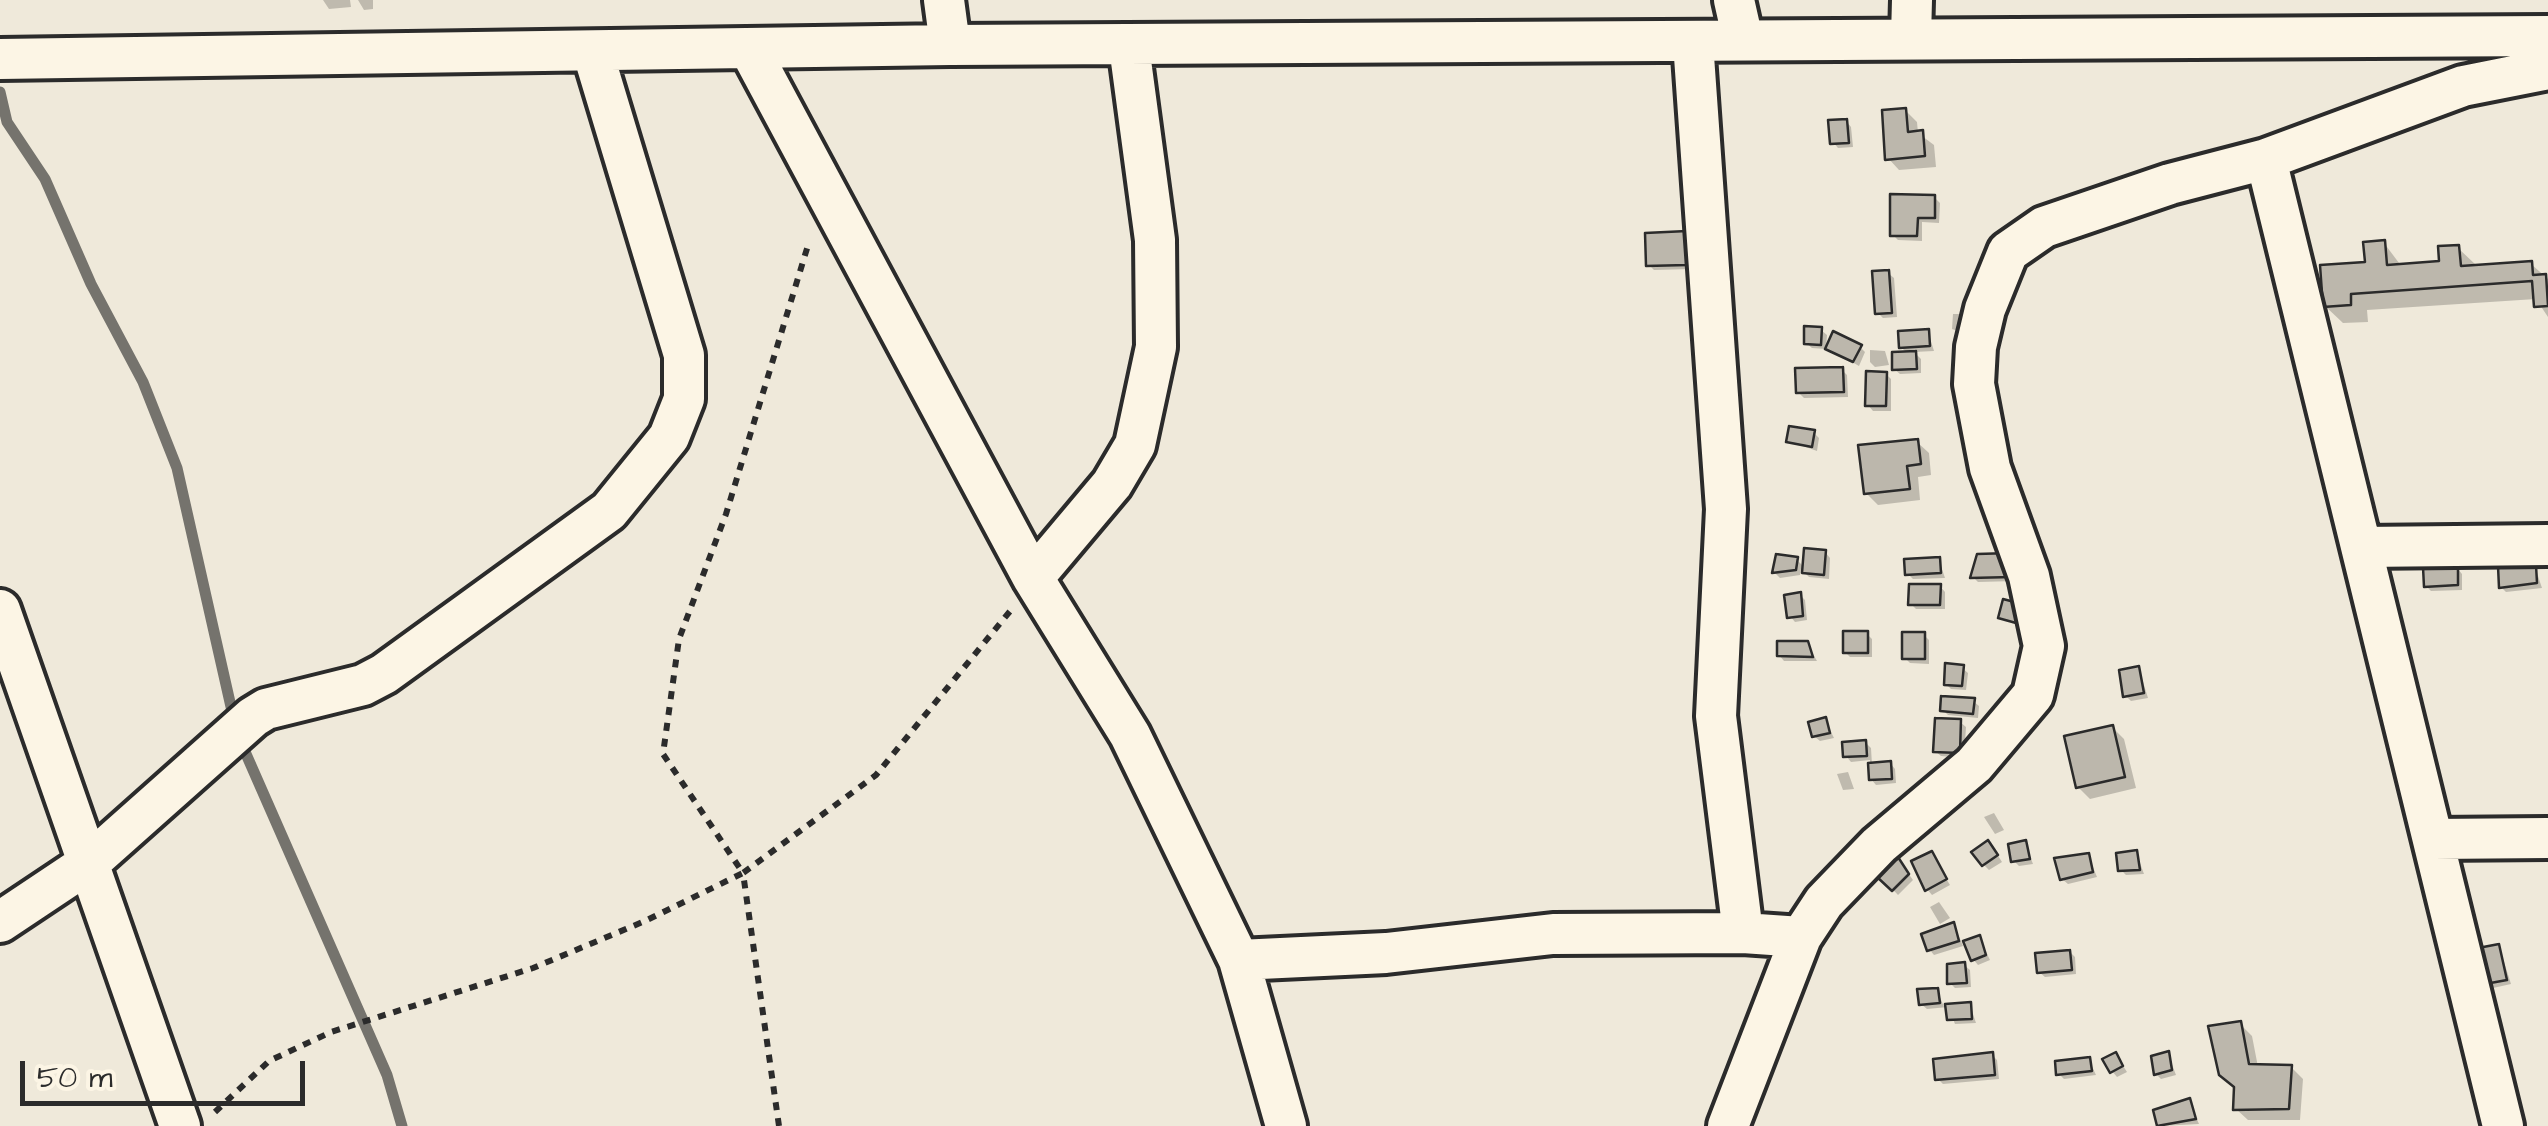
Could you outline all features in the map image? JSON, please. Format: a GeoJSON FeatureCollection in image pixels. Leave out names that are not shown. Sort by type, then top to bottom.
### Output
{"type":"FeatureCollection","features":[{"type":"Feature","properties":{"kind":"street"},"geometry":{"type":"LineString","coordinates":[[944,0],[950,45]]}},
{"type":"Feature","properties":{"kind":"street"},"geometry":{"type":"LineString","coordinates":[[1734,0],[1742,40]]}},
{"type":"Feature","properties":{"kind":"street"},"geometry":{"type":"LineString","coordinates":[[0,59],[950,45],[1693,42],[1742,40],[1911,19],[2530,24]]}},
{"type":"Feature","properties":{"kind":"street"},"geometry":{"type":"LineString","coordinates":[[1693,42],[1726,510],[1716,716],[1743,933]]}},
{"type":"Feature","properties":{"kind":"street"},"geometry":{"type":"LineString","coordinates":[[1034,578],[1112,484],[1136,445],[1156,347],[1156,240],[1129,46]]}},
{"type":"Feature","properties":{"kind":"street"},"geometry":{"type":"LineString","coordinates":[[750,50],[1034,578],[1130,735],[1239,960],[1286,1126]]}},
{"type":"Feature","properties":{"kind":"street"},"geometry":{"type":"LineString","coordinates":[[0,922],[90,862],[253,716],[266,709],[350,690],[384,674],[609,511],[668,437],[684,398],[684,355],[593,53]]}},
{"type":"Feature","properties":{"kind":"street"},"geometry":{"type":"LineString","coordinates":[[1728,1126],[1801,937],[1824,902],[1880,845],[1974,765],[2033,695],[2044,646],[2029,576],[1990,468],[1974,384],[1985,309],[2008,252],[2044,227],[2170,184],[2266,159],[2463,86],[2548,69]]}},
{"type":"Feature","properties":{"kind":"street"},"geometry":{"type":"LineString","coordinates":[[2266,159],[2503,1126]]}},
{"type":"Feature","properties":{"kind":"street"},"geometry":{"type":"LineString","coordinates":[[2363,547],[2548,545]]}},
{"type":"Feature","properties":{"kind":"street"},"geometry":{"type":"LineString","coordinates":[[0,610],[90,862],[197,1120]]}},
{"type":"Feature","properties":{"kind":"street"},"geometry":{"type":"LineString","coordinates":[[2434,840],[2548,838]]}},
{"type":"Feature","properties":{"kind":"street"},"geometry":{"type":"LineString","coordinates":[[1239,960],[1386,953],[1552,934],[1743,933],[1801,937]]}},
{"type":"Feature","properties":{"kind":"path"},"geometry":{"type":"LineString","coordinates":[[779,1126],[743,873],[664,754],[680,640],[726,514],[826,188]]}},
{"type":"Feature","properties":{"kind":"path"},"geometry":{"type":"LineString","coordinates":[[197,1120],[269,1061],[331,1032],[533,968],[645,922],[743,873],[876,775],[1034,578]]}},
{"type":"Feature","properties":{"kind":"building"},"geometry":{"type":"Polygon","coordinates":[[[1906,108],[1908,132],[1923,130],[1925,156],[1885,160],[1882,110],[1906,108]]]}},
{"type":"Feature","properties":{"kind":"building"},"geometry":{"type":"Polygon","coordinates":[[[1847,119],[1849,143],[1830,144],[1828,120],[1847,119]]]}},
{"type":"Feature","properties":{"kind":"building"},"geometry":{"type":"Polygon","coordinates":[[[1890,194],[1935,195],[1935,218],[1918,218],[1917,236],[1890,236],[1890,194]]]}},
{"type":"Feature","properties":{"kind":"building"},"geometry":{"type":"Polygon","coordinates":[[[1687,231],[1687,265],[1646,266],[1645,233],[1687,231]]]}},
{"type":"Feature","properties":{"kind":"building"},"geometry":{"type":"Polygon","coordinates":[[[2385,240],[2387,265],[2439,261],[2438,246],[2459,245],[2461,266],[2532,261],[2533,275],[2546,274],[2548,306],[2534,307],[2532,281],[2351,294],[2351,305],[2323,307],[2320,265],[2365,262],[2363,242],[2385,240]]]}},
{"type":"Feature","properties":{"kind":"building"},"geometry":{"type":"Polygon","coordinates":[[[1889,270],[1892,313],[1875,314],[1872,271],[1889,270]]]}},
{"type":"Feature","properties":{"kind":"building"},"geometry":{"type":"Polygon","coordinates":[[[1804,326],[1822,327],[1821,345],[1804,344],[1804,326]]]}},
{"type":"Feature","properties":{"kind":"building"},"geometry":{"type":"Polygon","coordinates":[[[1929,329],[1930,346],[1899,348],[1898,331],[1929,329]]]}},
{"type":"Feature","properties":{"kind":"building"},"geometry":{"type":"Polygon","coordinates":[[[1833,331],[1862,345],[1853,362],[1825,349],[1833,331]]]}},
{"type":"Feature","properties":{"kind":"building"},"geometry":{"type":"Polygon","coordinates":[[[1916,351],[1917,369],[1892,370],[1892,352],[1916,351]]]}},
{"type":"Feature","properties":{"kind":"building"},"geometry":{"type":"Polygon","coordinates":[[[1843,367],[1844,392],[1796,393],[1795,368],[1843,367]]]}},
{"type":"Feature","properties":{"kind":"building"},"geometry":{"type":"Polygon","coordinates":[[[1866,371],[1887,372],[1886,406],[1865,406],[1866,371]]]}},
{"type":"Feature","properties":{"kind":"building"},"geometry":{"type":"Polygon","coordinates":[[[1789,426],[1815,430],[1812,447],[1786,442],[1789,426]]]}},
{"type":"Feature","properties":{"kind":"building"},"geometry":{"type":"Polygon","coordinates":[[[1918,439],[1921,464],[1907,466],[1910,489],[1864,494],[1858,445],[1918,439]]]}},
{"type":"Feature","properties":{"kind":"building"},"geometry":{"type":"Polygon","coordinates":[[[1804,548],[1826,550],[1824,575],[1802,573],[1804,548]]]}},
{"type":"Feature","properties":{"kind":"building"},"geometry":{"type":"Polygon","coordinates":[[[2011,553],[2012,577],[1970,578],[1977,554],[2011,553]]]}},
{"type":"Feature","properties":{"kind":"building"},"geometry":{"type":"Polygon","coordinates":[[[1776,554],[1798,557],[1796,570],[1772,573],[1776,554]]]}},
{"type":"Feature","properties":{"kind":"building"},"geometry":{"type":"Polygon","coordinates":[[[1940,557],[1941,573],[1905,575],[1904,559],[1940,557]]]}},
{"type":"Feature","properties":{"kind":"building"},"geometry":{"type":"Polygon","coordinates":[[[2536,565],[2537,583],[2499,588],[2498,566],[2536,565]]]}},
{"type":"Feature","properties":{"kind":"building"},"geometry":{"type":"Polygon","coordinates":[[[2458,566],[2458,585],[2424,587],[2423,567],[2458,566]]]}},
{"type":"Feature","properties":{"kind":"building"},"geometry":{"type":"Polygon","coordinates":[[[1909,584],[1941,584],[1940,605],[1908,605],[1909,584]]]}},
{"type":"Feature","properties":{"kind":"building"},"geometry":{"type":"Polygon","coordinates":[[[1801,592],[1803,616],[1787,618],[1784,595],[1801,592]]]}},
{"type":"Feature","properties":{"kind":"building"},"geometry":{"type":"Polygon","coordinates":[[[2003,599],[2022,604],[2016,623],[1998,618],[2003,599]]]}},
{"type":"Feature","properties":{"kind":"building"},"geometry":{"type":"Polygon","coordinates":[[[1843,631],[1868,631],[1868,653],[1843,653],[1843,631]]]}},
{"type":"Feature","properties":{"kind":"building"},"geometry":{"type":"Polygon","coordinates":[[[1902,632],[1925,632],[1925,659],[1902,659],[1902,632]]]}},
{"type":"Feature","properties":{"kind":"building"},"geometry":{"type":"Polygon","coordinates":[[[1777,641],[1808,641],[1813,657],[1777,656],[1777,641]]]}},
{"type":"Feature","properties":{"kind":"building"},"geometry":{"type":"Polygon","coordinates":[[[1945,663],[1964,665],[1962,686],[1944,685],[1945,663]]]}},
{"type":"Feature","properties":{"kind":"building"},"geometry":{"type":"Polygon","coordinates":[[[2139,666],[2144,693],[2123,697],[2119,670],[2139,666]]]}},
{"type":"Feature","properties":{"kind":"building"},"geometry":{"type":"Polygon","coordinates":[[[1941,696],[1975,698],[1973,714],[1940,711],[1941,696]]]}},
{"type":"Feature","properties":{"kind":"building"},"geometry":{"type":"Polygon","coordinates":[[[1826,717],[1830,733],[1812,737],[1808,722],[1826,717]]]}},
{"type":"Feature","properties":{"kind":"building"},"geometry":{"type":"Polygon","coordinates":[[[1935,718],[1961,719],[1960,753],[1933,752],[1935,718]]]}},
{"type":"Feature","properties":{"kind":"building"},"geometry":{"type":"Polygon","coordinates":[[[2113,725],[2125,777],[2076,788],[2064,736],[2113,725]]]}},
{"type":"Feature","properties":{"kind":"building"},"geometry":{"type":"Polygon","coordinates":[[[1866,740],[1867,756],[1843,757],[1842,742],[1866,740]]]}},
{"type":"Feature","properties":{"kind":"building"},"geometry":{"type":"Polygon","coordinates":[[[1891,761],[1892,779],[1869,780],[1868,763],[1891,761]]]}},
{"type":"Feature","properties":{"kind":"building"},"geometry":{"type":"Polygon","coordinates":[[[1988,840],[1998,855],[1982,866],[1971,852],[1988,840]]]}},
{"type":"Feature","properties":{"kind":"building"},"geometry":{"type":"Polygon","coordinates":[[[2026,840],[2030,859],[2011,862],[2008,844],[2026,840]]]}},
{"type":"Feature","properties":{"kind":"building"},"geometry":{"type":"Polygon","coordinates":[[[2137,850],[2140,870],[2118,871],[2116,853],[2137,850]]]}},
{"type":"Feature","properties":{"kind":"building"},"geometry":{"type":"Polygon","coordinates":[[[1932,851],[1947,879],[1925,891],[1911,861],[1932,851]]]}},
{"type":"Feature","properties":{"kind":"building"},"geometry":{"type":"Polygon","coordinates":[[[2089,853],[2093,872],[2060,880],[2054,858],[2089,853]]]}},
{"type":"Feature","properties":{"kind":"building"},"geometry":{"type":"Polygon","coordinates":[[[1898,857],[1909,874],[1892,891],[1876,876],[1898,857]]]}},
{"type":"Feature","properties":{"kind":"building"},"geometry":{"type":"Polygon","coordinates":[[[1954,922],[1959,941],[1927,951],[1921,934],[1954,922]]]}},
{"type":"Feature","properties":{"kind":"building"},"geometry":{"type":"Polygon","coordinates":[[[1980,935],[1986,955],[1971,961],[1963,941],[1980,935]]]}},
{"type":"Feature","properties":{"kind":"building"},"geometry":{"type":"Polygon","coordinates":[[[2499,944],[2507,980],[2485,984],[2478,948],[2499,944]]]}},
{"type":"Feature","properties":{"kind":"building"},"geometry":{"type":"Polygon","coordinates":[[[2070,950],[2072,970],[2037,973],[2035,953],[2070,950]]]}},
{"type":"Feature","properties":{"kind":"building"},"geometry":{"type":"Polygon","coordinates":[[[1965,962],[1967,983],[1947,984],[1947,964],[1965,962]]]}},
{"type":"Feature","properties":{"kind":"building"},"geometry":{"type":"Polygon","coordinates":[[[1938,988],[1940,1003],[1919,1005],[1917,989],[1938,988]]]}},
{"type":"Feature","properties":{"kind":"building"},"geometry":{"type":"Polygon","coordinates":[[[1971,1002],[1972,1019],[1947,1020],[1945,1004],[1971,1002]]]}},
{"type":"Feature","properties":{"kind":"building"},"geometry":{"type":"Polygon","coordinates":[[[2241,1021],[2249,1064],[2292,1065],[2289,1109],[2233,1110],[2234,1087],[2219,1075],[2208,1026],[2241,1021]]]}},
{"type":"Feature","properties":{"kind":"building"},"geometry":{"type":"Polygon","coordinates":[[[2169,1051],[2172,1070],[2154,1075],[2151,1056],[2169,1051]]]}},
{"type":"Feature","properties":{"kind":"building"},"geometry":{"type":"Polygon","coordinates":[[[1993,1052],[1995,1075],[1935,1080],[1933,1059],[1993,1052]]]}},
{"type":"Feature","properties":{"kind":"building"},"geometry":{"type":"Polygon","coordinates":[[[2116,1052],[2123,1066],[2110,1073],[2102,1059],[2116,1052]]]}},
{"type":"Feature","properties":{"kind":"building"},"geometry":{"type":"Polygon","coordinates":[[[2090,1057],[2092,1071],[2056,1075],[2055,1061],[2090,1057]]]}},
{"type":"Feature","properties":{"kind":"building"},"geometry":{"type":"Polygon","coordinates":[[[2190,1098],[2196,1119],[2157,1126],[2153,1110],[2190,1098]]]}},
{"type":"Feature","properties":{"kind":"waterway"},"geometry":{"type":"LineString","coordinates":[[0,92],[7,122],[45,179],[91,284],[143,382],[177,468],[234,720]]}},
{"type":"Feature","properties":{"kind":"waterway"},"geometry":{"type":"LineString","coordinates":[[239,738],[387,1075],[402,1126]]}}]}
